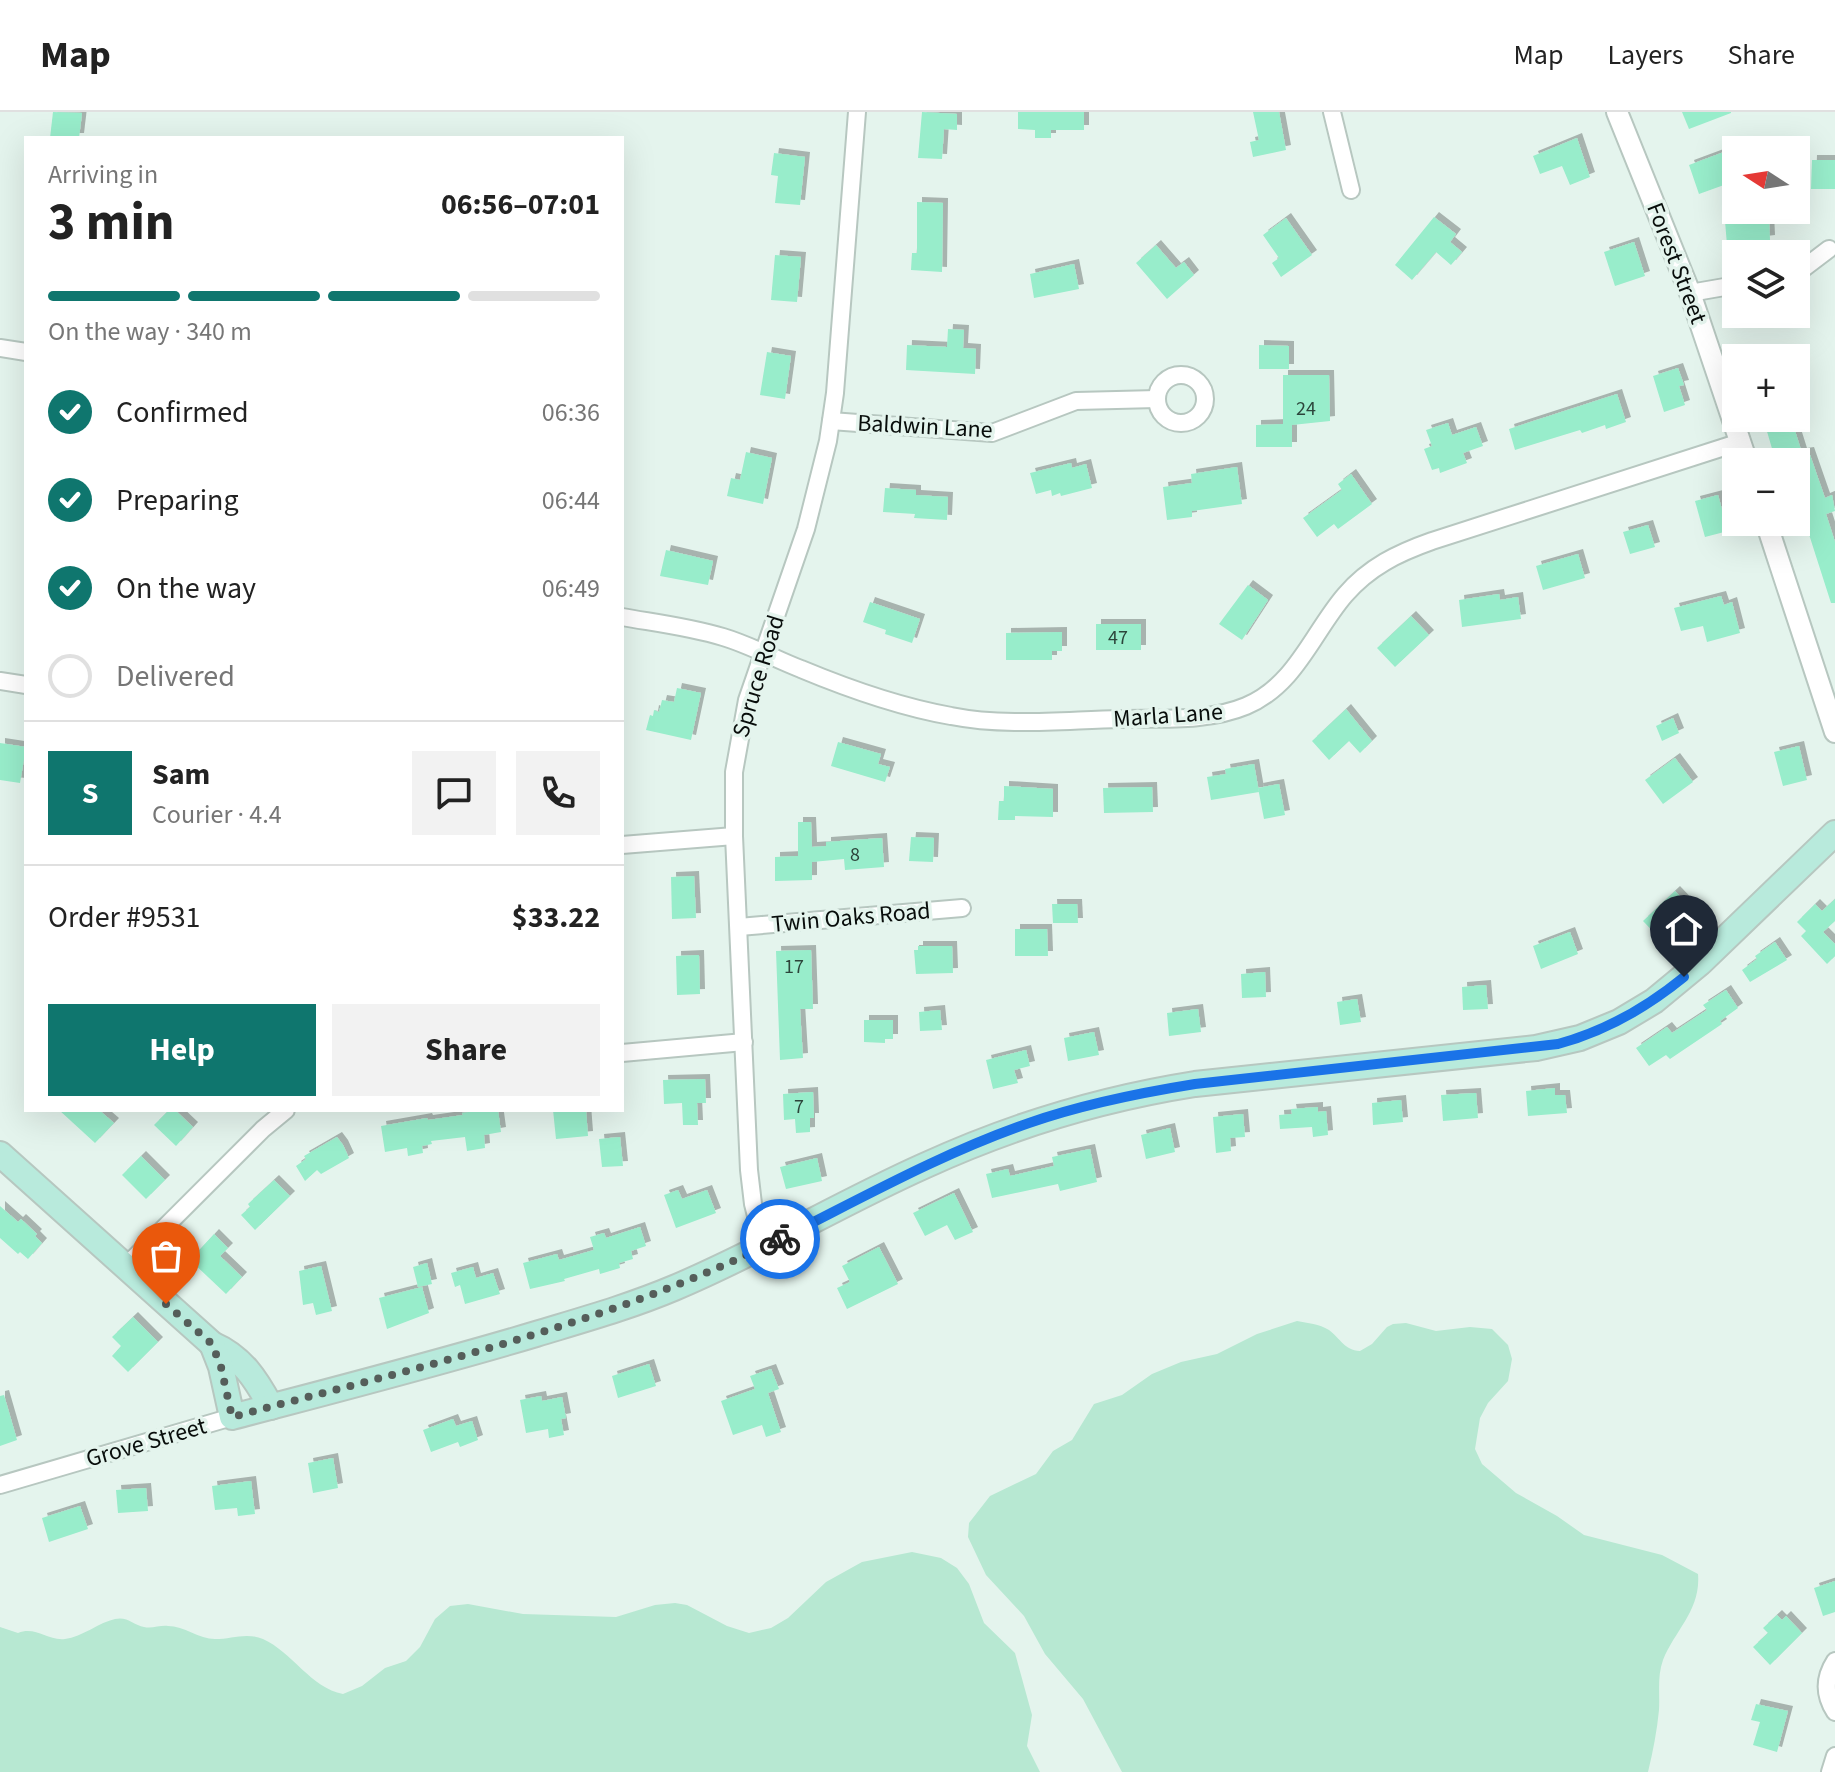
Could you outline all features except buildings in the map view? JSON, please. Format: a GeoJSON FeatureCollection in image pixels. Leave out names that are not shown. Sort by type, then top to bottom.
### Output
{"type":"FeatureCollection","features":[{"type":"Feature","properties":{"kind":"main road","name":"Grove Street"},"geometry":{"type":"LineString","coordinates":[[232,1417],[600,1315],[670,1290],[764,1247],[936,1160],[1028,1123],[1090,1104],[1195,1084],[1536,1048],[1580,1038],[1633,1014],[1672,987],[1835,833]]}},
{"type":"Feature","properties":{"kind":"main road"},"geometry":{"type":"LineString","coordinates":[[0,1154],[212,1344],[243,1363],[271,1407]]}},
{"type":"Feature","properties":{"kind":"main road"},"geometry":{"type":"LineString","coordinates":[[212,1344],[221,1367],[232,1417]]}},
{"type":"Feature","properties":{"kind":"street","name":"Spruce Road"},"geometry":{"type":"LineString","coordinates":[[764,1247],[750,1184],[733,786],[743,714],[806,529],[831,421],[857,112]]}},
{"type":"Feature","properties":{"kind":"street"},"geometry":{"type":"LineString","coordinates":[[1332,112],[1351,190]]}},
{"type":"Feature","properties":{"kind":"street","name":"Forest Street"},"geometry":{"type":"LineString","coordinates":[[1617,112],[1690,293],[1742,448]]}},
{"type":"Feature","properties":{"kind":"street"},"geometry":{"type":"LineString","coordinates":[[1810,263],[1829,249]]}},
{"type":"Feature","properties":{"kind":"street"},"geometry":{"type":"LineString","coordinates":[[1690,293],[1722,287]]}},
{"type":"Feature","properties":{"kind":"street"},"geometry":{"type":"LineString","coordinates":[[0,348],[24,352]]}},
{"type":"Feature","properties":{"kind":"street","name":"Baldwin Lane"},"geometry":{"type":"LineString","coordinates":[[831,421],[992,433],[1076,401],[1157,399]]}},
{"type":"Feature","properties":{"kind":"street","name":"Marla Lane"},"geometry":{"type":"LineString","coordinates":[[624,617],[708,633],[883,698],[935,713],[975,720],[1180,718],[1231,711],[1264,696],[1284,679],[1346,594],[1388,559],[1432,541],[1722,458]]}},
{"type":"Feature","properties":{"kind":"street"},"geometry":{"type":"LineString","coordinates":[[1771,536],[1835,732]]}},
{"type":"Feature","properties":{"kind":"street"},"geometry":{"type":"LineString","coordinates":[[0,681],[24,685]]}},
{"type":"Feature","properties":{"kind":"street"},"geometry":{"type":"LineString","coordinates":[[624,845],[734,836]]}},
{"type":"Feature","properties":{"kind":"street","name":"Twin Oaks Road"},"geometry":{"type":"LineString","coordinates":[[739,927],[962,908]]}},
{"type":"Feature","properties":{"kind":"street"},"geometry":{"type":"LineString","coordinates":[[624,1053],[744,1042]]}},
{"type":"Feature","properties":{"kind":"street"},"geometry":{"type":"LineString","coordinates":[[125,1267],[284,1112]]}},
{"type":"Feature","properties":{"kind":"street","name":"Grove Street"},"geometry":{"type":"LineString","coordinates":[[0,1485],[232,1417]]}},
{"type":"Feature","properties":{"kind":"street"},"geometry":{"type":"LineString","coordinates":[[1835,1661],[1827,1682],[1829,1701],[1835,1712]]}},
{"type":"Feature","properties":{"kind":"street"},"geometry":{"type":"LineString","coordinates":[[1830,1772],[1835,1756]]}},
{"type":"Feature","properties":{"kind":"green space"},"geometry":{"type":"Polygon","coordinates":[[[1297,1321],[1325,1328],[1346,1346],[1360,1351],[1393,1324],[1406,1323],[1436,1331],[1470,1327],[1492,1329],[1508,1345],[1512,1359],[1508,1381],[1488,1403],[1480,1418],[1475,1449],[1482,1464],[1516,1493],[1584,1535],[1662,1555],[1698,1574],[1698,1587],[1691,1609],[1661,1666],[1658,1718],[1648,1772],[1122,1772],[1083,1699],[1045,1654],[1024,1616],[986,1575],[968,1537],[969,1523],[990,1496],[1036,1474],[1053,1451],[1072,1440],[1094,1404],[1122,1395],[1152,1374],[1181,1362],[1217,1354],[1257,1334],[1297,1321]]]}},
{"type":"Feature","properties":{"kind":"green space"},"geometry":{"type":"Polygon","coordinates":[[[912,1552],[941,1558],[957,1568],[969,1584],[984,1623],[1015,1653],[1032,1715],[1027,1746],[1040,1772],[0,1772],[0,1627],[18,1633],[30,1631],[65,1639],[119,1618],[140,1626],[174,1627],[209,1638],[257,1637],[283,1652],[321,1685],[343,1694],[362,1686],[385,1668],[406,1661],[420,1647],[435,1619],[450,1606],[468,1604],[523,1614],[616,1617],[655,1605],[675,1603],[687,1605],[727,1626],[749,1633],[771,1628],[788,1618],[826,1582],[862,1562],[912,1552]]]}},
{"type":"Feature","properties":{"kind":"way so far"},"geometry":{"type":"LineString","coordinates":[[166,1304],[212,1344],[221,1367],[232,1417],[600,1315],[670,1290],[780,1239]]}},
{"type":"Feature","properties":{"kind":"route"},"geometry":{"type":"LineString","coordinates":[[780,1239],[923,1166],[1058,1113],[1195,1084],[1558,1044],[1619,1022],[1654,1001],[1684,977]]}}]}
